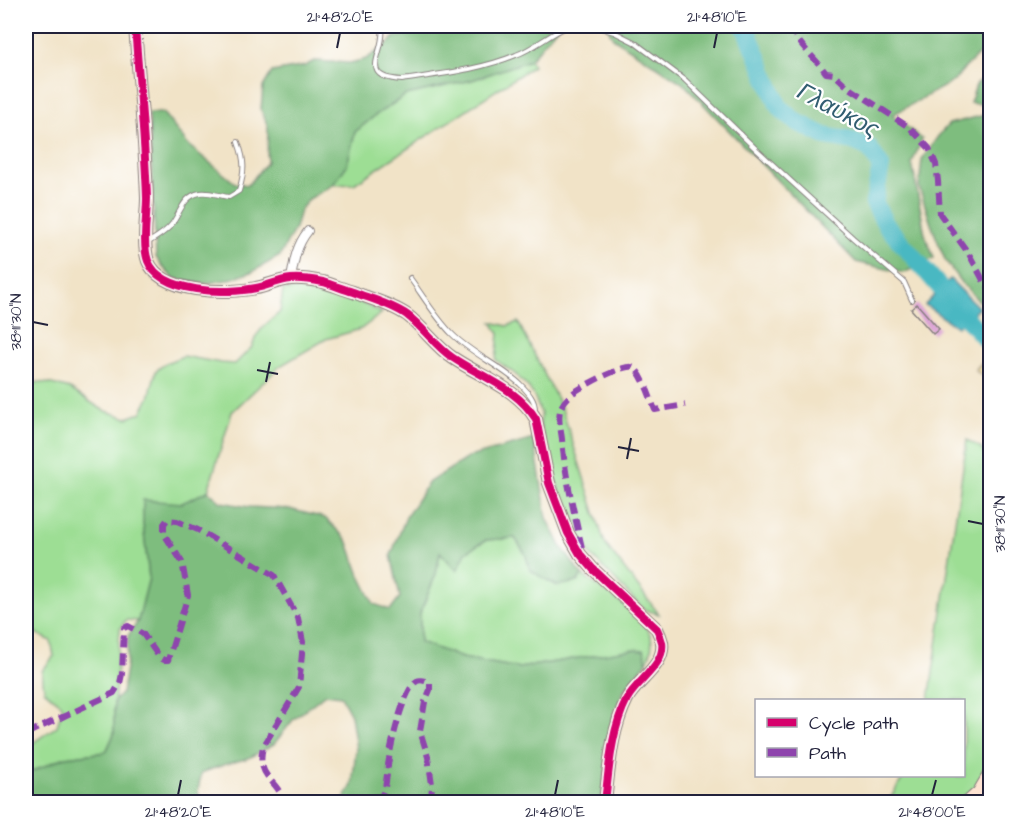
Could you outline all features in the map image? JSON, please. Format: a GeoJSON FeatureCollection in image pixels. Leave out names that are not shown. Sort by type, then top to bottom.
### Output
{"type":"FeatureCollection","features":[{"type":"Feature","properties":{"kind":"street"},"geometry":{"type":"LineString","coordinates":[[135,26],[147,200],[146,252],[156,273],[186,287],[214,291],[233,292],[291,279],[322,282],[383,303],[408,316],[446,354],[511,392],[534,415],[549,483],[568,533],[580,554],[593,569],[657,629],[662,642],[663,650],[660,659],[627,698],[620,716],[613,744],[605,802]]}},
{"type":"Feature","properties":{"kind":"street"},"geometry":{"type":"LineString","coordinates":[[291,279],[296,250],[308,231]]}},
{"type":"Feature","properties":{"kind":"street"},"geometry":{"type":"LineString","coordinates":[[968,802],[979,792],[990,773]]}},
{"type":"Feature","properties":{"kind":"lane"},"geometry":{"type":"LineString","coordinates":[[382,26],[376,71],[389,79],[402,80],[496,63],[519,54],[569,26]]}},
{"type":"Feature","properties":{"kind":"lane"},"geometry":{"type":"LineString","coordinates":[[594,26],[614,32],[634,42],[685,80],[774,166],[898,276],[904,282],[912,300]]}},
{"type":"Feature","properties":{"kind":"lane"},"geometry":{"type":"LineString","coordinates":[[146,244],[171,225],[182,204],[190,196],[208,193],[229,197],[239,191],[243,178],[244,158],[238,142]]}},
{"type":"Feature","properties":{"kind":"lane"},"geometry":{"type":"LineString","coordinates":[[411,278],[452,334],[512,377],[528,392],[536,407],[534,415]]}},
{"type":"Feature","properties":{"kind":"green space"},"geometry":{"type":"Polygon","coordinates":[[[452,26],[558,26],[530,60],[472,80],[406,95],[355,132],[347,165],[333,185],[309,199],[300,210],[295,228],[280,256],[252,272],[227,280],[202,284],[173,278],[161,265],[156,257],[149,113],[163,113],[188,145],[235,183],[248,185],[267,162],[268,127],[261,109],[263,87],[272,72],[305,66],[314,61],[350,63],[366,59],[394,37],[452,26]]]}},
{"type":"Feature","properties":{"kind":"green space"},"geometry":{"type":"Polygon","coordinates":[[[607,26],[990,26],[990,47],[983,50],[954,81],[892,115],[922,139],[912,163],[925,235],[934,258],[904,273],[856,262],[684,84],[613,38],[607,26]]]}},
{"type":"Feature","properties":{"kind":"green space"},"geometry":{"type":"Polygon","coordinates":[[[530,60],[533,66],[354,184],[333,185],[347,165],[355,132],[406,95],[472,80],[530,60]]]}},
{"type":"Feature","properties":{"kind":"green space"},"geometry":{"type":"Polygon","coordinates":[[[990,71],[990,105],[970,103],[976,85],[990,71]]]}},
{"type":"Feature","properties":{"kind":"green space"},"geometry":{"type":"Polygon","coordinates":[[[985,115],[990,116],[990,313],[959,280],[945,260],[919,187],[922,159],[949,124],[985,115]]]}},
{"type":"Feature","properties":{"kind":"green space"},"geometry":{"type":"Polygon","coordinates":[[[318,288],[356,300],[382,313],[361,329],[326,339],[280,366],[232,412],[208,491],[143,523],[149,578],[138,621],[126,620],[120,629],[114,734],[106,752],[65,757],[26,774],[26,745],[57,726],[63,706],[44,690],[42,671],[54,656],[51,641],[26,628],[26,589],[33,576],[30,558],[26,554],[26,387],[38,382],[70,389],[103,410],[127,418],[141,413],[149,398],[156,371],[166,363],[183,356],[235,364],[252,347],[256,336],[264,326],[280,312],[283,290],[318,288]]]}},
{"type":"Feature","properties":{"kind":"green space"},"geometry":{"type":"Polygon","coordinates":[[[492,322],[507,326],[518,322],[562,409],[605,544],[659,614],[643,609],[591,555],[573,528],[552,470],[540,425],[541,414],[535,398],[515,374],[496,360],[499,334],[492,322]]]}},
{"type":"Feature","properties":{"kind":"green space"},"geometry":{"type":"Polygon","coordinates":[[[534,439],[547,518],[562,548],[582,575],[577,582],[557,586],[531,571],[525,553],[515,538],[486,540],[466,552],[457,571],[440,552],[436,574],[420,613],[420,642],[462,658],[519,668],[633,649],[644,650],[647,662],[623,692],[614,716],[601,802],[343,802],[352,785],[356,749],[351,715],[341,696],[325,694],[293,720],[274,744],[249,758],[201,773],[198,791],[201,802],[26,802],[26,774],[65,757],[106,752],[114,734],[114,701],[122,693],[128,636],[138,621],[149,578],[143,500],[182,503],[208,491],[221,502],[249,507],[289,509],[325,518],[347,540],[361,578],[374,604],[390,610],[400,597],[391,555],[406,517],[429,482],[469,457],[534,439]]]}},
{"type":"Feature","properties":{"kind":"green space"},"geometry":{"type":"Polygon","coordinates":[[[967,440],[980,447],[990,460],[990,758],[975,787],[957,802],[888,802],[903,777],[965,777],[965,699],[929,699],[967,440]]]}},
{"type":"Feature","properties":{"kind":"green space"},"geometry":{"type":"Polygon","coordinates":[[[515,538],[525,553],[531,571],[577,582],[582,575],[638,617],[645,625],[652,641],[647,662],[644,650],[519,668],[462,658],[420,642],[420,613],[436,574],[440,552],[466,552],[486,540],[515,538]]]}},
{"type":"Feature","properties":{"kind":"sand"},"geometry":{"type":"Polygon","coordinates":[[[990,354],[990,382],[975,370],[990,354]]]}},
{"type":"Feature","properties":{"kind":"water"},"geometry":{"type":"Polygon","coordinates":[[[950,279],[979,308],[957,327],[925,305],[950,279]]]}},
{"type":"Feature","properties":{"kind":"building"},"geometry":{"type":"Polygon","coordinates":[[[917,304],[939,329],[933,334],[911,309],[917,304]]]}},
{"type":"Feature","properties":{"kind":"waterway","name":"Γλαύκος"},"geometry":{"type":"LineString","coordinates":[[744,26],[779,107],[795,121],[825,136],[853,141],[869,148],[881,166],[874,203],[886,225],[990,344]]}},
{"type":"Feature","properties":{"kind":"marked path"},"geometry":{"type":"LineString","coordinates":[[790,26],[802,45],[826,73],[834,74],[847,86],[910,128],[929,148],[936,164],[940,214],[969,254],[990,289]]}},
{"type":"Feature","properties":{"kind":"marked path"},"geometry":{"type":"LineString","coordinates":[[582,548],[563,453],[559,418],[563,403],[573,393],[593,381],[612,372],[632,367],[643,379],[655,410],[685,405]]}},
{"type":"Feature","properties":{"kind":"marked path"},"geometry":{"type":"LineString","coordinates":[[26,732],[114,693],[122,674],[124,628],[128,626],[143,634],[159,657],[168,660],[188,595],[182,562],[164,534],[164,524],[167,520],[177,521],[198,530],[274,575],[298,618],[303,642],[299,687],[263,747],[261,758],[265,773],[281,795],[283,802]]}},
{"type":"Feature","properties":{"kind":"marked path"},"geometry":{"type":"LineString","coordinates":[[377,802],[385,788],[392,741],[403,705],[412,686],[420,680],[430,683],[420,731],[428,757],[432,784],[431,802]]}},
{"type":"Feature","properties":{"kind":"cycle path"},"geometry":{"type":"LineString","coordinates":[[135,26],[147,198],[145,247],[148,261],[155,272],[180,286],[213,291],[244,290],[291,279],[311,280],[327,283],[381,302],[407,315],[453,358],[509,391],[528,408],[536,419],[549,483],[568,533],[580,554],[593,569],[657,629],[662,642],[659,658],[631,692],[617,724],[605,802]]}}]}
